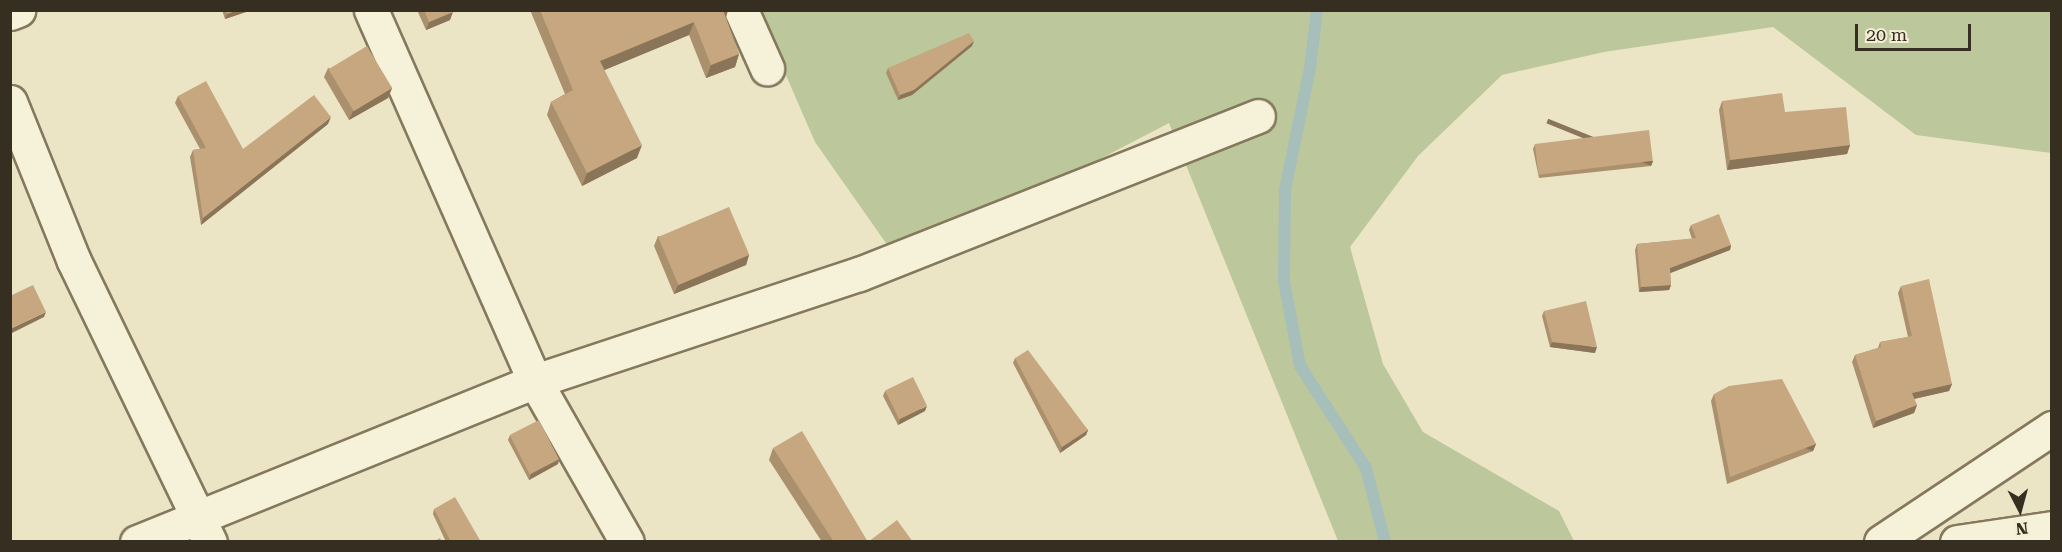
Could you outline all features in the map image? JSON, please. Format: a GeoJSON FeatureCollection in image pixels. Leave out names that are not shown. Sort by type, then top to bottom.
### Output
{"type":"FeatureCollection","features":[{"type":"Feature","properties":{"kind":"street"},"geometry":{"type":"LineString","coordinates":[[10,13],[18,10]]}},
{"type":"Feature","properties":{"kind":"street"},"geometry":{"type":"LineString","coordinates":[[371,10],[535,381],[627,542]]}},
{"type":"Feature","properties":{"kind":"street"},"geometry":{"type":"LineString","coordinates":[[741,10],[767,68]]}},
{"type":"Feature","properties":{"kind":"street"},"geometry":{"type":"LineString","coordinates":[[10,102],[74,261],[203,529]]}},
{"type":"Feature","properties":{"kind":"street"},"geometry":{"type":"LineString","coordinates":[[137,542],[203,529],[535,381],[859,274],[1258,116]]}},
{"type":"Feature","properties":{"kind":"street"},"geometry":{"type":"LineString","coordinates":[[1881,542],[2052,428]]}},
{"type":"Feature","properties":{"kind":"street"},"geometry":{"type":"LineString","coordinates":[[1957,542],[2044,533]]}},
{"type":"Feature","properties":{"kind":"green space"},"geometry":{"type":"Polygon","coordinates":[[[758,11],[2051,11],[2051,153],[1916,135],[1773,27],[1604,52],[1502,75],[1418,156],[1350,247],[1383,364],[1423,432],[1559,511],[1574,541],[1338,541],[1169,123],[900,263],[815,142],[758,11]]]}},
{"type":"Feature","properties":{"kind":"building"},"geometry":{"type":"Polygon","coordinates":[[[226,10],[238,10],[227,14],[226,10]]]}},
{"type":"Feature","properties":{"kind":"building"},"geometry":{"type":"Polygon","coordinates":[[[424,10],[452,10],[453,12],[429,22],[424,10]]]}},
{"type":"Feature","properties":{"kind":"building"},"geometry":{"type":"Polygon","coordinates":[[[540,10],[723,10],[739,54],[711,65],[694,22],[600,61],[642,145],[587,173],[551,102],[573,90],[540,10]]]}},
{"type":"Feature","properties":{"kind":"building"},"geometry":{"type":"Polygon","coordinates":[[[969,33],[974,41],[914,90],[900,95],[888,68],[969,33]]]}},
{"type":"Feature","properties":{"kind":"building"},"geometry":{"type":"Polygon","coordinates":[[[367,46],[392,88],[354,111],[328,69],[367,46]]]}},
{"type":"Feature","properties":{"kind":"building"},"geometry":{"type":"Polygon","coordinates":[[[206,81],[243,149],[314,95],[331,117],[203,218],[193,150],[206,148],[178,96],[206,81]]]}},
{"type":"Feature","properties":{"kind":"building"},"geometry":{"type":"Polygon","coordinates":[[[1782,93],[1785,112],[1846,107],[1850,145],[1730,160],[1722,101],[1782,93]]]}},
{"type":"Feature","properties":{"kind":"building"},"geometry":{"type":"Polygon","coordinates":[[[1649,130],[1653,161],[1539,175],[1535,144],[1649,130]]]}},
{"type":"Feature","properties":{"kind":"building"},"geometry":{"type":"Polygon","coordinates":[[[729,207],[749,255],[678,285],[658,237],[729,207]]]}},
{"type":"Feature","properties":{"kind":"building"},"geometry":{"type":"Polygon","coordinates":[[[1719,214],[1731,245],[1670,268],[1671,285],[1641,287],[1637,244],[1696,238],[1691,225],[1719,214]]]}},
{"type":"Feature","properties":{"kind":"building"},"geometry":{"type":"Polygon","coordinates":[[[1929,279],[1952,384],[1912,393],[1917,405],[1876,421],[1855,355],[1881,347],[1880,342],[1912,336],[1901,286],[1929,279]]]}},
{"type":"Feature","properties":{"kind":"building"},"geometry":{"type":"Polygon","coordinates":[[[33,285],[46,312],[10,329],[10,296],[33,285]]]}},
{"type":"Feature","properties":{"kind":"building"},"geometry":{"type":"Polygon","coordinates":[[[1586,301],[1597,347],[1552,342],[1544,311],[1586,301]]]}},
{"type":"Feature","properties":{"kind":"building"},"geometry":{"type":"Polygon","coordinates":[[[1028,350],[1088,430],[1062,447],[1015,358],[1028,350]]]}},
{"type":"Feature","properties":{"kind":"building"},"geometry":{"type":"Polygon","coordinates":[[[913,377],[927,406],[899,419],[885,391],[913,377]]]}},
{"type":"Feature","properties":{"kind":"building"},"geometry":{"type":"Polygon","coordinates":[[[1782,379],[1816,444],[1730,477],[1714,394],[1729,386],[1782,379]]]}},
{"type":"Feature","properties":{"kind":"building"},"geometry":{"type":"Polygon","coordinates":[[[539,420],[559,459],[530,474],[510,435],[539,420]]]}},
{"type":"Feature","properties":{"kind":"building"},"geometry":{"type":"Polygon","coordinates":[[[802,431],[868,542],[834,542],[773,448],[802,431]]]}},
{"type":"Feature","properties":{"kind":"building"},"geometry":{"type":"Polygon","coordinates":[[[455,497],[481,542],[451,542],[434,509],[455,497]]]}},
{"type":"Feature","properties":{"kind":"building"},"geometry":{"type":"Polygon","coordinates":[[[897,520],[913,542],[868,542],[897,520]]]}},
{"type":"Feature","properties":{"kind":"waterway"},"geometry":{"type":"LineString","coordinates":[[1317,10],[1310,68],[1285,190],[1284,281],[1300,366],[1366,468],[1385,542]]}}]}
